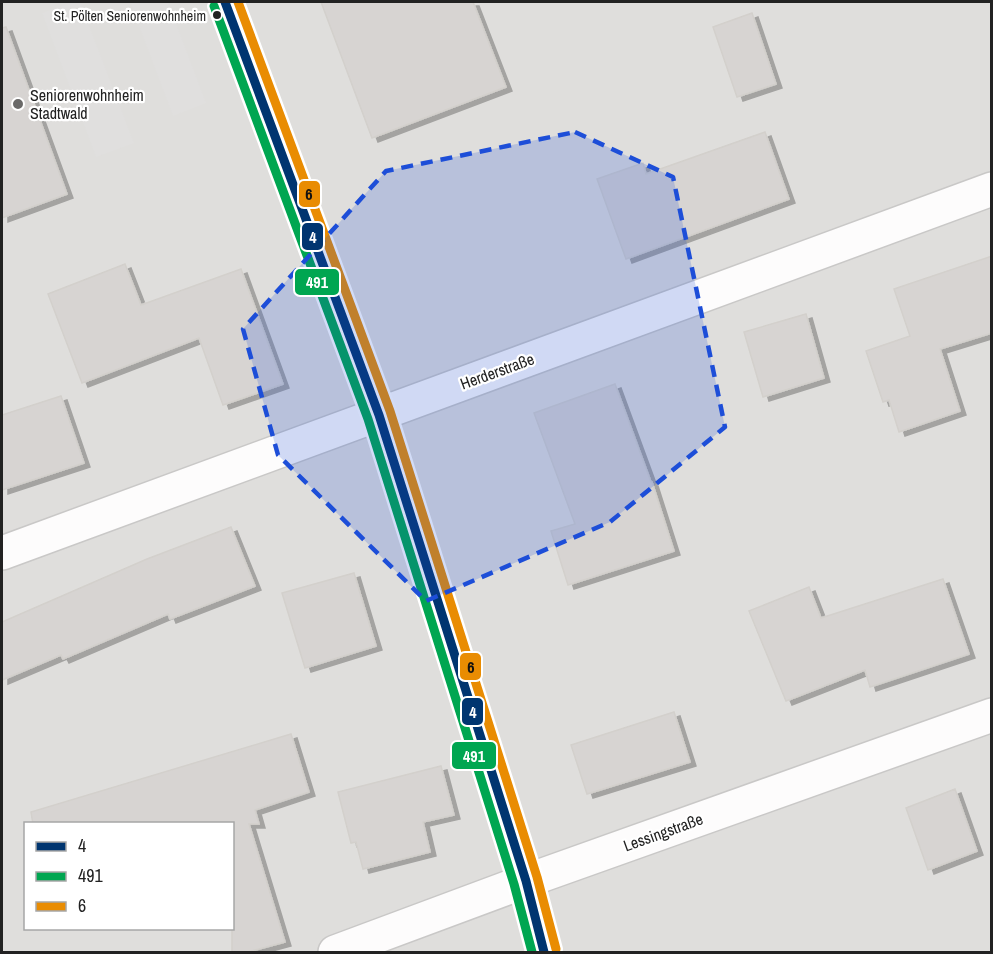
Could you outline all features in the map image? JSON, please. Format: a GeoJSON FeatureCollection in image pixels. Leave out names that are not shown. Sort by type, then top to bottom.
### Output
{"type":"FeatureCollection","features":[{"type":"Feature","properties":{"kind":"street"},"geometry":{"type":"LineString","coordinates":[[225,2],[379,415],[526,881],[544,952]]}},
{"type":"Feature","properties":{"kind":"street","name":"Herderstraße"},"geometry":{"type":"LineString","coordinates":[[2,553],[992,189]]}},
{"type":"Feature","properties":{"kind":"street","name":"Lessingstraße"},"geometry":{"type":"LineString","coordinates":[[335,952],[526,881],[992,715]]}},
{"type":"Feature","properties":{"kind":"highlighted area"},"geometry":{"type":"Polygon","coordinates":[[[575,132],[673,177],[725,427],[610,522],[426,601],[278,455],[243,329],[386,171],[575,132]]]}},
{"type":"Feature","properties":{"kind":"shaded area"},"geometry":{"type":"Polygon","coordinates":[[[2,2],[991,2],[991,952],[2,952],[2,2]]]}},
{"type":"Feature","properties":{"kind":"shaded area"},"geometry":{"type":"Polygon","coordinates":[[[73,2],[80,2],[134,143],[96,157],[42,13],[73,2]]]}},
{"type":"Feature","properties":{"kind":"shaded area"},"geometry":{"type":"Polygon","coordinates":[[[130,2],[168,2],[206,103],[173,116],[130,2]]]}},
{"type":"Feature","properties":{"kind":"building"},"geometry":{"type":"Polygon","coordinates":[[[321,2],[473,2],[506,87],[372,138],[321,2]]]}},
{"type":"Feature","properties":{"kind":"building"},"geometry":{"type":"Polygon","coordinates":[[[752,13],[776,84],[737,97],[713,27],[752,13]]]}},
{"type":"Feature","properties":{"kind":"building","name":"Seniorenwohnheim Stadtwald"},"geometry":{"type":"Polygon","coordinates":[[[6,27],[67,194],[2,218],[2,28],[6,27]]]}},
{"type":"Feature","properties":{"kind":"building"},"geometry":{"type":"Polygon","coordinates":[[[765,132],[789,199],[626,259],[597,179],[643,163],[646,174],[765,132]]]}},
{"type":"Feature","properties":{"kind":"building"},"geometry":{"type":"Polygon","coordinates":[[[992,256],[992,333],[940,349],[960,411],[899,432],[889,400],[883,402],[866,351],[910,336],[894,289],[992,256]]]}},
{"type":"Feature","properties":{"kind":"building"},"geometry":{"type":"Polygon","coordinates":[[[125,264],[141,305],[241,269],[283,384],[223,405],[199,338],[82,383],[48,294],[125,264]]]}},
{"type":"Feature","properties":{"kind":"building"},"geometry":{"type":"Polygon","coordinates":[[[806,314],[824,378],[763,397],[744,332],[806,314]]]}},
{"type":"Feature","properties":{"kind":"building"},"geometry":{"type":"Polygon","coordinates":[[[615,384],[652,482],[674,551],[568,585],[551,531],[575,524],[534,413],[615,384]]]}},
{"type":"Feature","properties":{"kind":"building"},"geometry":{"type":"Polygon","coordinates":[[[61,396],[84,463],[2,490],[2,415],[61,396]]]}},
{"type":"Feature","properties":{"kind":"building"},"geometry":{"type":"Polygon","coordinates":[[[231,527],[255,586],[170,619],[168,614],[63,659],[61,655],[2,680],[2,622],[147,559],[231,527]]]}},
{"type":"Feature","properties":{"kind":"building"},"geometry":{"type":"Polygon","coordinates":[[[354,573],[376,646],[305,668],[282,593],[354,573]]]}},
{"type":"Feature","properties":{"kind":"building"},"geometry":{"type":"Polygon","coordinates":[[[943,579],[969,654],[870,687],[865,670],[786,701],[749,611],[809,587],[821,618],[943,579]]]}},
{"type":"Feature","properties":{"kind":"building"},"geometry":{"type":"Polygon","coordinates":[[[674,712],[690,762],[587,794],[571,745],[674,712]]]}},
{"type":"Feature","properties":{"kind":"building"},"geometry":{"type":"Polygon","coordinates":[[[291,734],[309,792],[255,810],[259,824],[249,824],[285,942],[248,952],[232,952],[234,822],[33,822],[31,812],[291,734]]]}},
{"type":"Feature","properties":{"kind":"building"},"geometry":{"type":"Polygon","coordinates":[[[441,766],[454,815],[423,822],[430,852],[363,869],[356,842],[351,843],[338,792],[441,766]]]}},
{"type":"Feature","properties":{"kind":"building"},"geometry":{"type":"Polygon","coordinates":[[[955,789],[977,851],[928,870],[906,808],[955,789]]]}},
{"type":"Feature","properties":{"kind":"transit line","name":"4"},"geometry":{"type":"LineString","coordinates":[[225,2],[379,415],[526,881],[544,952]]}},
{"type":"Feature","properties":{"kind":"transit line","name":"6"},"geometry":{"type":"LineString","coordinates":[[238,2],[390,411],[537,877],[556,949]]}},
{"type":"Feature","properties":{"kind":"transit line","name":"491"},"geometry":{"type":"LineString","coordinates":[[214,6],[368,419],[514,884],[532,952]]}},
{"type":"Feature","properties":{"kind":"place","name":"St. Pölten Seniorenwohnheim"},"geometry":{"type":"Point","coordinates":[217,15]}},
{"type":"Feature","properties":{"kind":"place","name":"Seniorenwohnheim Stadtwald"},"geometry":{"type":"Point","coordinates":[18,104]}}]}
